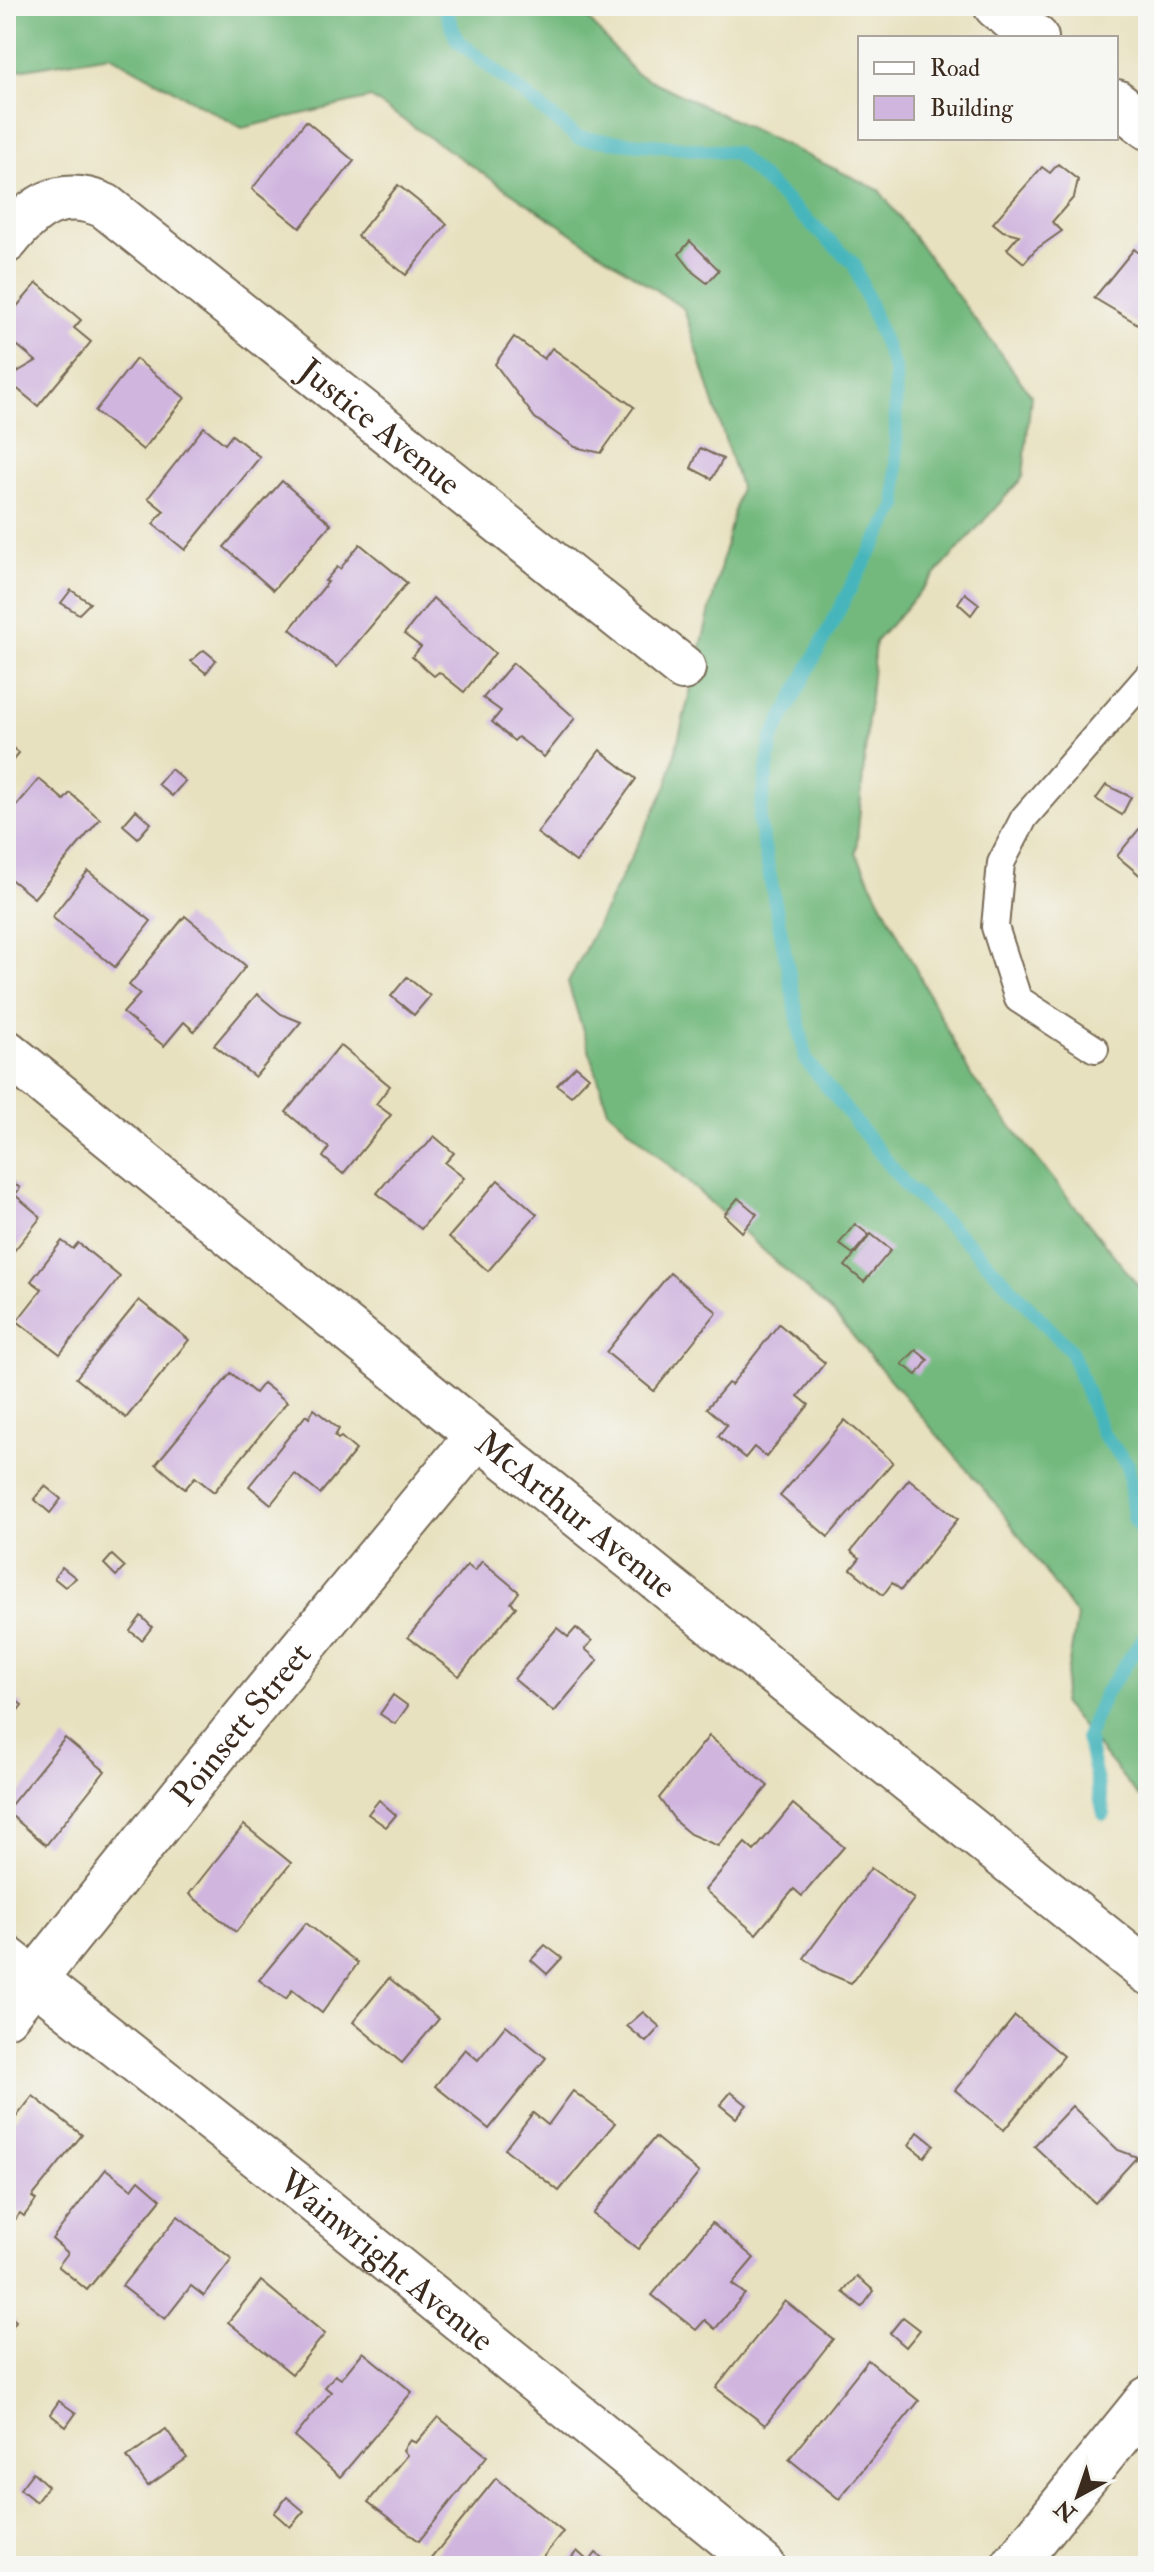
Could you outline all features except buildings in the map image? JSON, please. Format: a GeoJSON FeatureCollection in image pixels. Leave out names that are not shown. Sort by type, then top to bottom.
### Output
{"type":"FeatureCollection","features":[{"type":"Feature","properties":{"kind":"street"},"geometry":{"type":"LineString","coordinates":[[996,6],[1034,36]]}},
{"type":"Feature","properties":{"kind":"street"},"geometry":{"type":"LineString","coordinates":[[1118,104],[1148,127]]}},
{"type":"Feature","properties":{"kind":"street","name":"Justice Avenue"},"geometry":{"type":"LineString","coordinates":[[6,241],[24,219],[56,200],[73,197],[105,206],[683,668]]}},
{"type":"Feature","properties":{"kind":"street","name":"McArthur Avenue"},"geometry":{"type":"LineString","coordinates":[[6,1052],[1148,1972]]}},
{"type":"Feature","properties":{"kind":"street","name":"Poinsett Street"},"geometry":{"type":"LineString","coordinates":[[6,2015],[20,1969],[227,1739],[478,1435]]}},
{"type":"Feature","properties":{"kind":"street","name":"Wainwright Avenue"},"geometry":{"type":"LineString","coordinates":[[20,1969],[306,2194],[763,2566]]}},
{"type":"Feature","properties":{"kind":"street"},"geometry":{"type":"LineString","coordinates":[[1013,2566],[1148,2399]]}},
{"type":"Feature","properties":{"kind":"lane"},"geometry":{"type":"LineString","coordinates":[[1095,1049],[1018,999],[995,927],[1001,863],[1024,818],[1148,676]]}},
{"type":"Feature","properties":{"kind":"green space"},"geometry":{"type":"Polygon","coordinates":[[[6,6],[577,6],[635,73],[879,190],[1031,395],[1023,477],[875,642],[856,853],[971,1076],[1148,1298],[1148,1801],[1138,1796],[1062,1703],[1077,1617],[998,1506],[834,1314],[608,1110],[568,983],[667,786],[740,487],[684,309],[371,98],[242,128],[110,55],[6,72],[6,6]]]}},
{"type":"Feature","properties":{"kind":"waterway"},"geometry":{"type":"LineString","coordinates":[[444,6],[457,40],[578,138],[735,153],[854,264],[895,371],[897,506],[854,581],[772,739],[759,821],[806,1060],[908,1188],[971,1246],[1071,1351],[1102,1433],[1128,1465],[1134,1518],[1148,1540]]}},
{"type":"Feature","properties":{"kind":"waterway"},"geometry":{"type":"LineString","coordinates":[[1104,1814],[1087,1737],[1104,1695],[1148,1632]]}}]}
